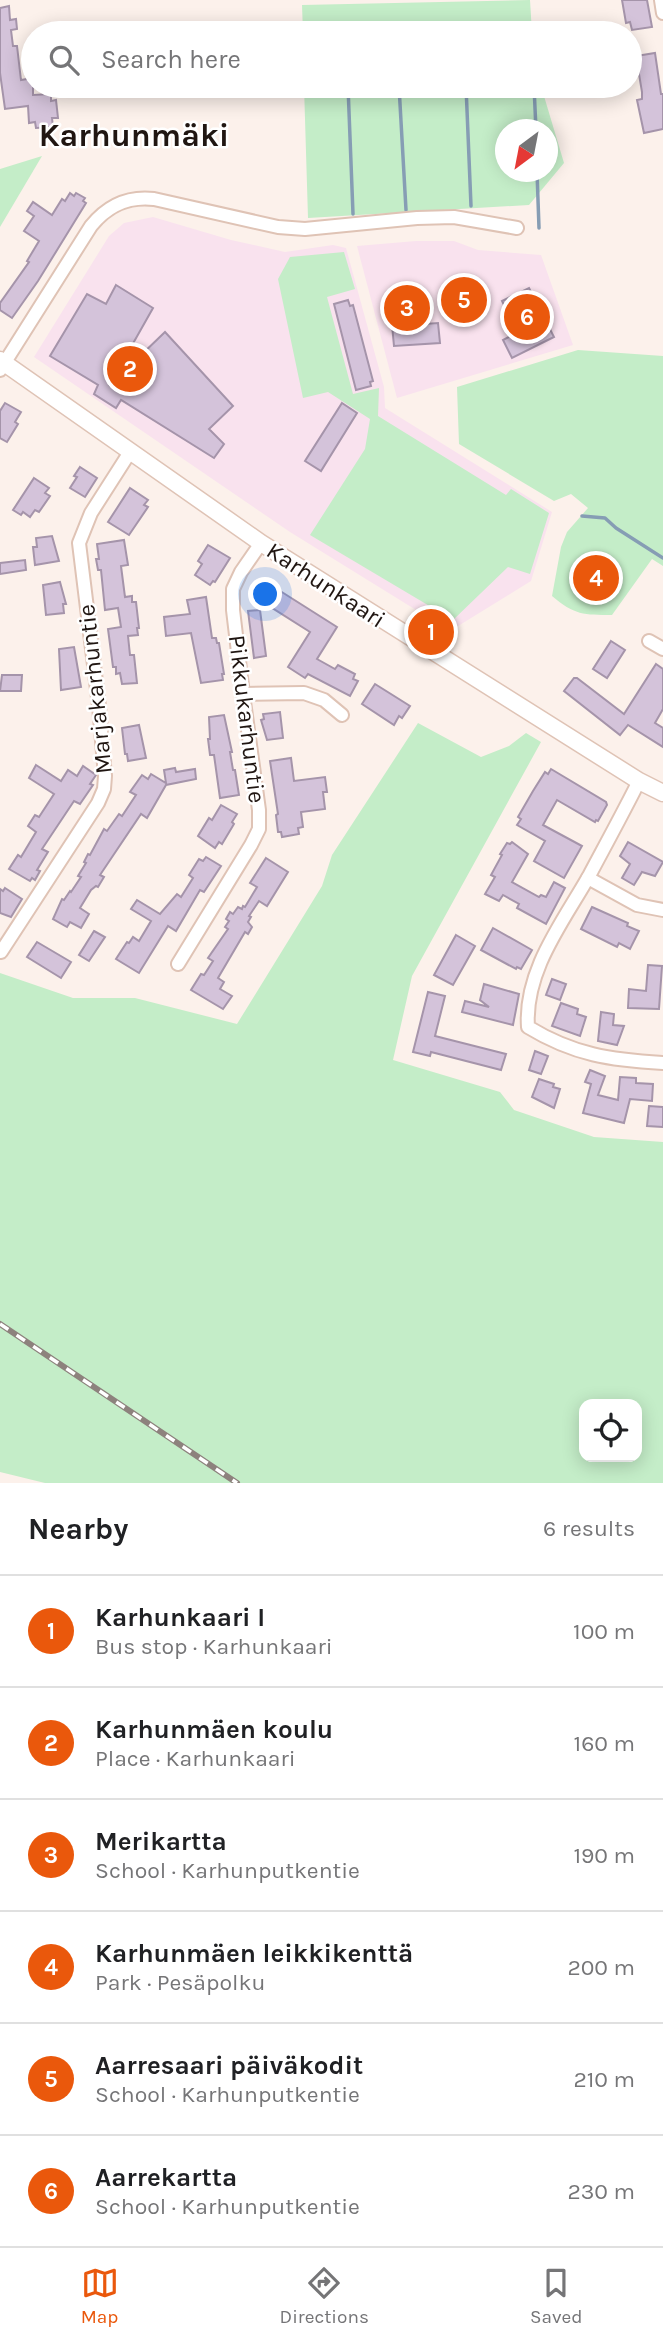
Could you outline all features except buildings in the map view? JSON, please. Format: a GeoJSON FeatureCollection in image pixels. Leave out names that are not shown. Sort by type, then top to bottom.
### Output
{"type":"FeatureCollection","features":[{"type":"Feature","properties":{"kind":"street"},"geometry":{"type":"LineString","coordinates":[[661,0],[663,13]]}},
{"type":"Feature","properties":{"kind":"street"},"geometry":{"type":"LineString","coordinates":[[2,365],[91,226],[109,207],[134,199],[154,199],[278,227],[305,229],[454,217],[517,228]]}},
{"type":"Feature","properties":{"kind":"street","name":"Karhunkaari"},"geometry":{"type":"LineString","coordinates":[[2,365],[261,543],[639,781],[663,793]]}},
{"type":"Feature","properties":{"kind":"street","name":"Marjakarhuntie"},"geometry":{"type":"LineString","coordinates":[[1,952],[98,803],[104,789],[100,706],[79,543],[90,513],[130,452]]}},
{"type":"Feature","properties":{"kind":"street","name":"Pikkukarhuntie"},"geometry":{"type":"LineString","coordinates":[[178,964],[259,829],[260,810],[243,694],[233,589],[261,543]]}},
{"type":"Feature","properties":{"kind":"street"},"geometry":{"type":"LineString","coordinates":[[649,640],[663,649]]}},
{"type":"Feature","properties":{"kind":"street"},"geometry":{"type":"LineString","coordinates":[[243,694],[304,693],[324,700],[342,715]]}},
{"type":"Feature","properties":{"kind":"street"},"geometry":{"type":"LineString","coordinates":[[639,781],[547,950],[527,1011],[528,1027],[553,1043],[586,1054],[623,1061],[663,1063]]}},
{"type":"Feature","properties":{"kind":"street"},"geometry":{"type":"LineString","coordinates":[[588,878],[637,905],[663,909]]}},
{"type":"Feature","properties":{"kind":"shaded area"},"geometry":{"type":"Polygon","coordinates":[[[153,217],[231,240],[285,252],[333,245],[346,248],[384,387],[385,408],[552,512],[531,581],[450,631],[290,532],[34,357],[109,236],[124,223],[153,217]]]}},
{"type":"Feature","properties":{"kind":"shaded area"},"geometry":{"type":"Polygon","coordinates":[[[454,241],[478,250],[541,255],[573,345],[397,398],[357,246],[454,241]]]}},
{"type":"Feature","properties":{"kind":"green space"},"geometry":{"type":"Polygon","coordinates":[[[530,0],[531,21],[303,21],[302,5],[530,0]]]}},
{"type":"Feature","properties":{"kind":"green space"},"geometry":{"type":"Polygon","coordinates":[[[304,98],[545,98],[551,119],[495,119],[495,182],[548,182],[529,205],[308,218],[304,98]]]}},
{"type":"Feature","properties":{"kind":"green space"},"geometry":{"type":"Polygon","coordinates":[[[558,143],[564,163],[558,170],[558,143]]]}},
{"type":"Feature","properties":{"kind":"green space"},"geometry":{"type":"Polygon","coordinates":[[[42,156],[0,227],[0,169],[42,156]]]}},
{"type":"Feature","properties":{"kind":"green space"},"geometry":{"type":"Polygon","coordinates":[[[344,252],[355,289],[327,297],[353,394],[379,388],[378,416],[506,495],[511,489],[549,513],[530,574],[508,567],[453,620],[310,535],[365,449],[370,419],[328,392],[303,398],[278,279],[290,257],[344,252]]]}},
{"type":"Feature","properties":{"kind":"green space"},"geometry":{"type":"Polygon","coordinates":[[[578,350],[663,356],[663,566],[652,559],[612,615],[580,613],[552,596],[561,547],[567,532],[588,508],[571,494],[554,501],[459,444],[457,387],[578,350]]]}},
{"type":"Feature","properties":{"kind":"green space"},"geometry":{"type":"Polygon","coordinates":[[[418,723],[481,757],[509,746],[526,733],[541,742],[412,976],[393,1060],[500,1092],[514,1110],[594,1137],[663,1142],[663,1483],[45,1483],[0,1472],[0,973],[73,998],[135,998],[237,1024],[322,886],[332,855],[418,723]]]}},
{"type":"Feature","properties":{"kind":"waterway"},"geometry":{"type":"LineString","coordinates":[[348,98],[353,214]]}},
{"type":"Feature","properties":{"kind":"waterway"},"geometry":{"type":"LineString","coordinates":[[400,98],[406,210]]}},
{"type":"Feature","properties":{"kind":"waterway"},"geometry":{"type":"LineString","coordinates":[[466,98],[471,206]]}},
{"type":"Feature","properties":{"kind":"waterway"},"geometry":{"type":"LineString","coordinates":[[535,98],[536,119]]}},
{"type":"Feature","properties":{"kind":"waterway"},"geometry":{"type":"LineString","coordinates":[[537,182],[539,228]]}},
{"type":"Feature","properties":{"kind":"waterway"},"geometry":{"type":"LineString","coordinates":[[582,516],[605,518],[663,558]]}},
{"type":"Feature","properties":{"kind":"railway"},"geometry":{"type":"LineString","coordinates":[[0,1324],[237,1483]]}},
{"type":"Feature","properties":{"kind":"place","name":"Aarresaari päiväkodit"},"geometry":{"type":"Point","coordinates":[464,300]}},
{"type":"Feature","properties":{"kind":"place","name":"Merikartta"},"geometry":{"type":"Point","coordinates":[407,308]}},
{"type":"Feature","properties":{"kind":"place","name":"Aarrekartta"},"geometry":{"type":"Point","coordinates":[527,317]}},
{"type":"Feature","properties":{"kind":"place","name":"Karhunmäen koulu"},"geometry":{"type":"Point","coordinates":[130,369]}},
{"type":"Feature","properties":{"kind":"place","name":"Karhunmäen leikkikenttä"},"geometry":{"type":"Point","coordinates":[596,578]}},
{"type":"Feature","properties":{"kind":"place","name":"Karhunkaari I"},"geometry":{"type":"Point","coordinates":[431,632]}},
{"type":"Feature","properties":{"kind":"district","name":"Karhunmäki"},"geometry":{"type":"Point","coordinates":[134,135]}}]}
